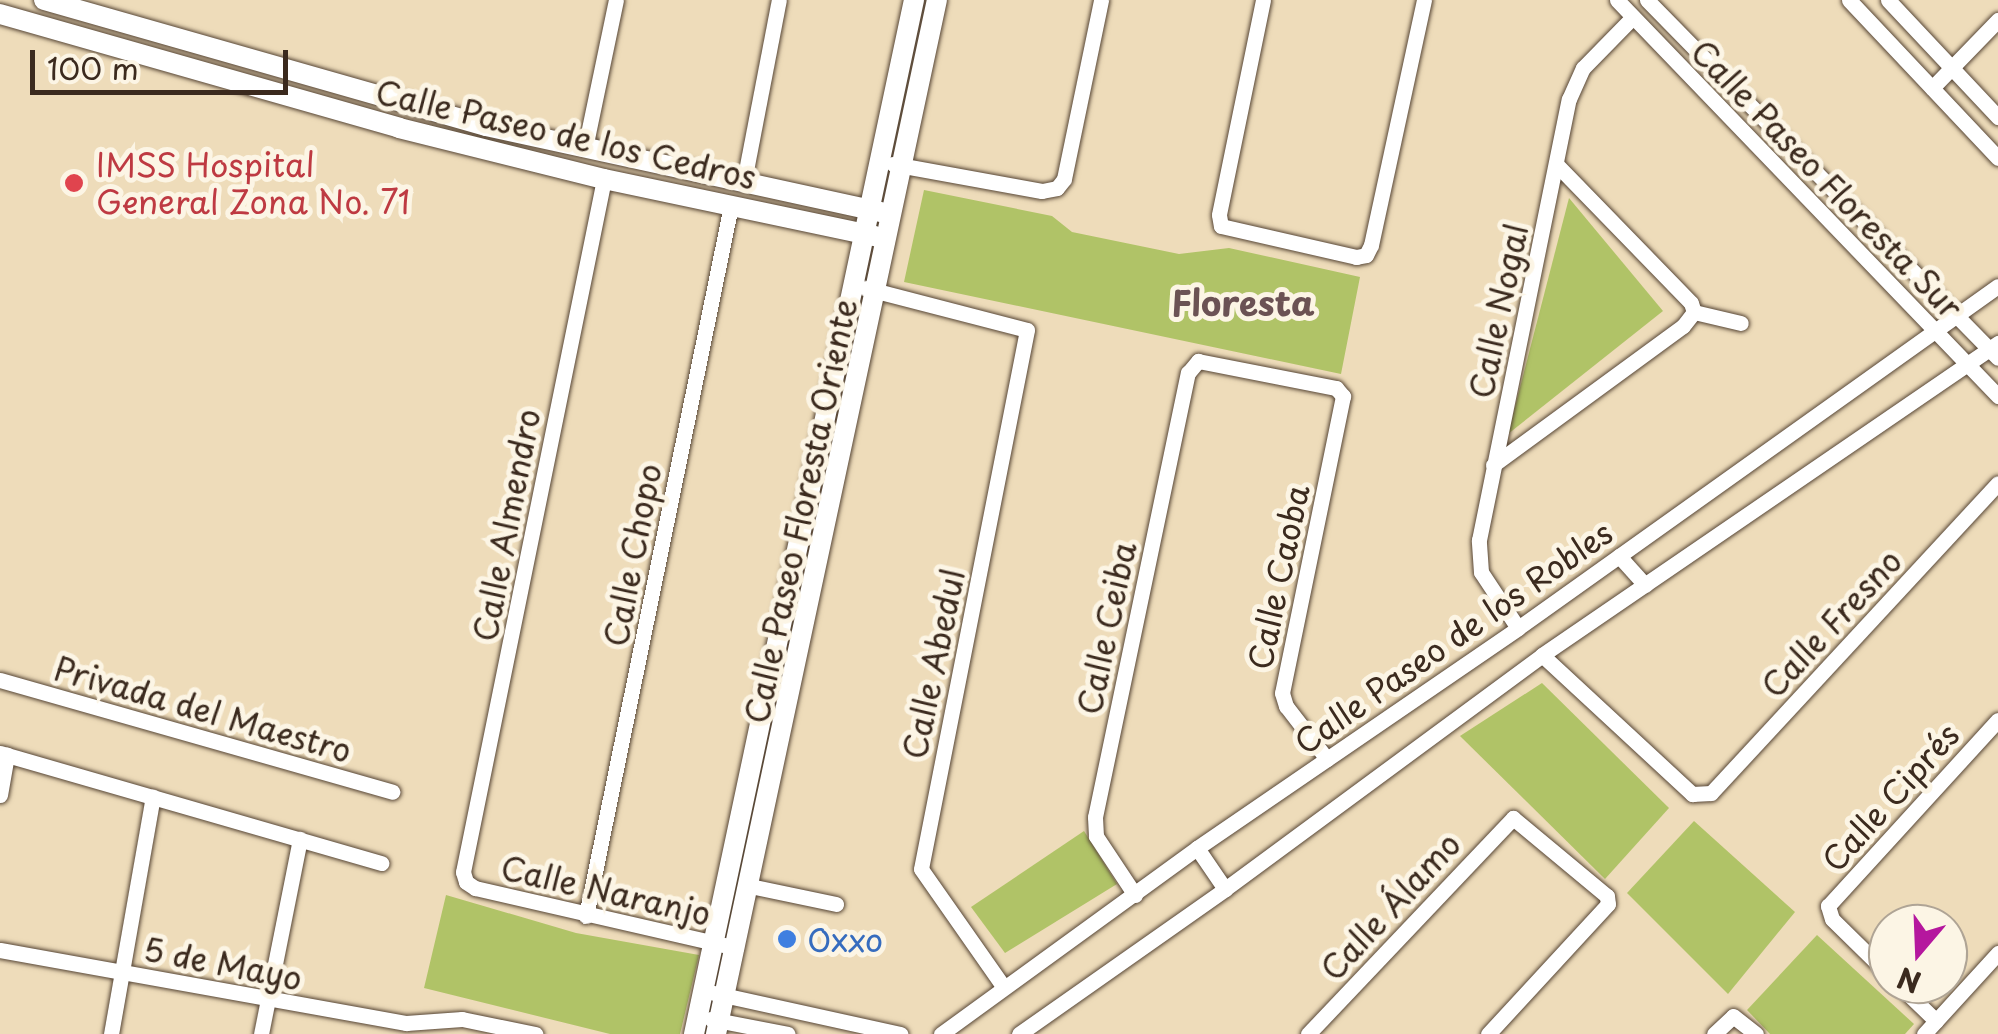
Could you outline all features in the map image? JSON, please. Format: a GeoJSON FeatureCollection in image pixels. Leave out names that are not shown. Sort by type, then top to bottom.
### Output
{"type":"FeatureCollection","features":[{"type":"Feature","properties":{"kind":"main road","name":"Calle Paseo de los Cedros"},"geometry":{"type":"LineString","coordinates":[[44,0],[486,126],[894,214]]}},
{"type":"Feature","properties":{"kind":"main road","name":"Calle Paseo Floresta Oriente"},"geometry":{"type":"LineString","coordinates":[[696,1025],[914,0]]}},
{"type":"Feature","properties":{"kind":"main road","name":"Calle Paseo Floresta Oriente"},"geometry":{"type":"LineString","coordinates":[[718,1027],[826,537],[937,0]]}},
{"type":"Feature","properties":{"kind":"main road","name":"Calle Paseo de los Cedros"},"geometry":{"type":"LineString","coordinates":[[0,14],[399,128],[604,179],[889,238]]}},
{"type":"Feature","properties":{"kind":"main road"},"geometry":{"type":"LineString","coordinates":[[803,532],[826,537]]}},
{"type":"Feature","properties":{"kind":"street"},"geometry":{"type":"LineString","coordinates":[[584,148],[616,0]]}},
{"type":"Feature","properties":{"kind":"street"},"geometry":{"type":"LineString","coordinates":[[744,181],[779,0]]}},
{"type":"Feature","properties":{"kind":"street"},"geometry":{"type":"LineString","coordinates":[[880,161],[1042,191],[1057,188],[1064,179],[1101,0]]}},
{"type":"Feature","properties":{"kind":"street"},"geometry":{"type":"LineString","coordinates":[[1263,0],[1219,215],[1221,226],[1356,257],[1366,255],[1424,0]]}},
{"type":"Feature","properties":{"kind":"street","name":"Calle Paseo Floresta Sur"},"geometry":{"type":"LineString","coordinates":[[1617,0],[1998,396]]}},
{"type":"Feature","properties":{"kind":"street","name":"Calle Paseo Floresta Sur"},"geometry":{"type":"LineString","coordinates":[[1648,0],[1995,350]]}},
{"type":"Feature","properties":{"kind":"street"},"geometry":{"type":"LineString","coordinates":[[1849,0],[1998,158]]}},
{"type":"Feature","properties":{"kind":"street"},"geometry":{"type":"LineString","coordinates":[[1888,0],[1998,117]]}},
{"type":"Feature","properties":{"kind":"street","name":"Calle Nogal"},"geometry":{"type":"LineString","coordinates":[[1518,628],[1487,584],[1478,558],[1493,465],[1574,81],[1633,17]]}},
{"type":"Feature","properties":{"kind":"street"},"geometry":{"type":"LineString","coordinates":[[1932,88],[1998,20]]}},
{"type":"Feature","properties":{"kind":"street"},"geometry":{"type":"LineString","coordinates":[[142,55],[148,30]]}},
{"type":"Feature","properties":{"kind":"street"},"geometry":{"type":"LineString","coordinates":[[1694,80],[1710,63]]}},
{"type":"Feature","properties":{"kind":"street"},"geometry":{"type":"LineString","coordinates":[[1557,164],[1691,303],[1694,312]]}},
{"type":"Feature","properties":{"kind":"street"},"geometry":{"type":"LineString","coordinates":[[674,193],[678,168]]}},
{"type":"Feature","properties":{"kind":"street","name":"Calle Almendro"},"geometry":{"type":"LineString","coordinates":[[466,882],[467,853],[604,179]]}},
{"type":"Feature","properties":{"kind":"street","name":"Calle Chopo"},"geometry":{"type":"LineString","coordinates":[[586,916],[731,205]]}},
{"type":"Feature","properties":{"kind":"street"},"geometry":{"type":"LineString","coordinates":[[856,285],[878,291]]}},
{"type":"Feature","properties":{"kind":"street","name":"Calle Paseo de los Robles"},"geometry":{"type":"LineString","coordinates":[[941,1034],[1197,848],[1518,628],[1998,286]]}},
{"type":"Feature","properties":{"kind":"street","name":"Calle Abedul"},"geometry":{"type":"LineString","coordinates":[[878,291],[1027,330],[921,869],[1004,986]]}},
{"type":"Feature","properties":{"kind":"street"},"geometry":{"type":"LineString","coordinates":[[1694,312],[1741,323]]}},
{"type":"Feature","properties":{"kind":"street"},"geometry":{"type":"LineString","coordinates":[[1493,465],[1683,326],[1694,312]]}},
{"type":"Feature","properties":{"kind":"street","name":"Calle Paseo de los Robles"},"geometry":{"type":"LineString","coordinates":[[1018,1034],[1225,889],[1542,654],[1995,350]]}},
{"type":"Feature","properties":{"kind":"street","name":"Calle Caoba"},"geometry":{"type":"LineString","coordinates":[[1193,364],[1342,393],[1282,693],[1286,706],[1327,759]]}},
{"type":"Feature","properties":{"kind":"street","name":"Calle Ceiba"},"geometry":{"type":"LineString","coordinates":[[1135,895],[1096,836],[1094,817],[1193,364]]}},
{"type":"Feature","properties":{"kind":"street","name":"Calle Fresno"},"geometry":{"type":"LineString","coordinates":[[1542,654],[1692,794],[1711,793],[1998,484]]}},
{"type":"Feature","properties":{"kind":"street"},"geometry":{"type":"LineString","coordinates":[[1619,556],[1644,585]]}},
{"type":"Feature","properties":{"kind":"street","name":"Privada del Maestro"},"geometry":{"type":"LineString","coordinates":[[0,680],[392,792]]}},
{"type":"Feature","properties":{"kind":"street","name":"Calle Ciprés"},"geometry":{"type":"LineString","coordinates":[[1868,954],[1826,913],[1998,720]]}},
{"type":"Feature","properties":{"kind":"street"},"geometry":{"type":"LineString","coordinates":[[0,795],[4,754],[381,862]]}},
{"type":"Feature","properties":{"kind":"street"},"geometry":{"type":"LineString","coordinates":[[111,1034],[153,798]]}},
{"type":"Feature","properties":{"kind":"street","name":"Calle Álamo"},"geometry":{"type":"LineString","coordinates":[[1308,1034],[1513,818],[1607,896],[1608,904],[1488,1034]]}},
{"type":"Feature","properties":{"kind":"street"},"geometry":{"type":"LineString","coordinates":[[261,1034],[300,839]]}},
{"type":"Feature","properties":{"kind":"street"},"geometry":{"type":"LineString","coordinates":[[1197,848],[1225,889]]}},
{"type":"Feature","properties":{"kind":"street","name":"Calle Naranjo"},"geometry":{"type":"LineString","coordinates":[[466,882],[586,916],[736,948]]}},
{"type":"Feature","properties":{"kind":"street"},"geometry":{"type":"LineString","coordinates":[[750,886],[836,904]]}},
{"type":"Feature","properties":{"kind":"street","name":"5 de Mayo"},"geometry":{"type":"LineString","coordinates":[[0,950],[436,1029],[462,1018],[535,1034]]}},
{"type":"Feature","properties":{"kind":"street"},"geometry":{"type":"LineString","coordinates":[[1924,1034],[1998,953]]}},
{"type":"Feature","properties":{"kind":"street"},"geometry":{"type":"LineString","coordinates":[[704,991],[901,1034]]}},
{"type":"Feature","properties":{"kind":"street"},"geometry":{"type":"LineString","coordinates":[[1919,1004],[1936,1021]]}},
{"type":"Feature","properties":{"kind":"street"},"geometry":{"type":"LineString","coordinates":[[1714,1034],[1733,1016],[1756,1034]]}},
{"type":"Feature","properties":{"kind":"street"},"geometry":{"type":"LineString","coordinates":[[696,1025],[788,1034]]}},
{"type":"Feature","properties":{"kind":"green space"},"geometry":{"type":"Polygon","coordinates":[[[924,190],[1052,216],[1072,232],[1179,254],[1229,248],[1360,277],[1341,374],[904,282],[924,190]]]}},
{"type":"Feature","properties":{"kind":"green space"},"geometry":{"type":"Polygon","coordinates":[[[1569,198],[1663,311],[1508,434],[1569,198]]]}},
{"type":"Feature","properties":{"kind":"green space"},"geometry":{"type":"Polygon","coordinates":[[[1542,683],[1669,808],[1605,879],[1460,736],[1542,683]]]}},
{"type":"Feature","properties":{"kind":"green space"},"geometry":{"type":"Polygon","coordinates":[[[1694,821],[1795,912],[1728,994],[1627,893],[1694,821]]]}},
{"type":"Feature","properties":{"kind":"green space"},"geometry":{"type":"Polygon","coordinates":[[[1084,831],[1117,884],[1005,953],[971,907],[1084,831]]]}},
{"type":"Feature","properties":{"kind":"green space"},"geometry":{"type":"Polygon","coordinates":[[[446,895],[576,933],[699,955],[680,1034],[610,1034],[424,988],[446,895]]]}},
{"type":"Feature","properties":{"kind":"green space"},"geometry":{"type":"Polygon","coordinates":[[[1817,935],[1868,982],[1868,1004],[1892,1004],[1914,1024],[1905,1034],[1770,1034],[1747,1010],[1817,935]]]}},
{"type":"Feature","properties":{"kind":"place","name":"IMSS Hospital General Zona No. 71"},"geometry":{"type":"Point","coordinates":[74,183]}},
{"type":"Feature","properties":{"kind":"place","name":"Oxxo"},"geometry":{"type":"Point","coordinates":[787,939]}},
{"type":"Feature","properties":{"kind":"district","name":"Floresta"},"geometry":{"type":"Point","coordinates":[1243,302]}}]}
